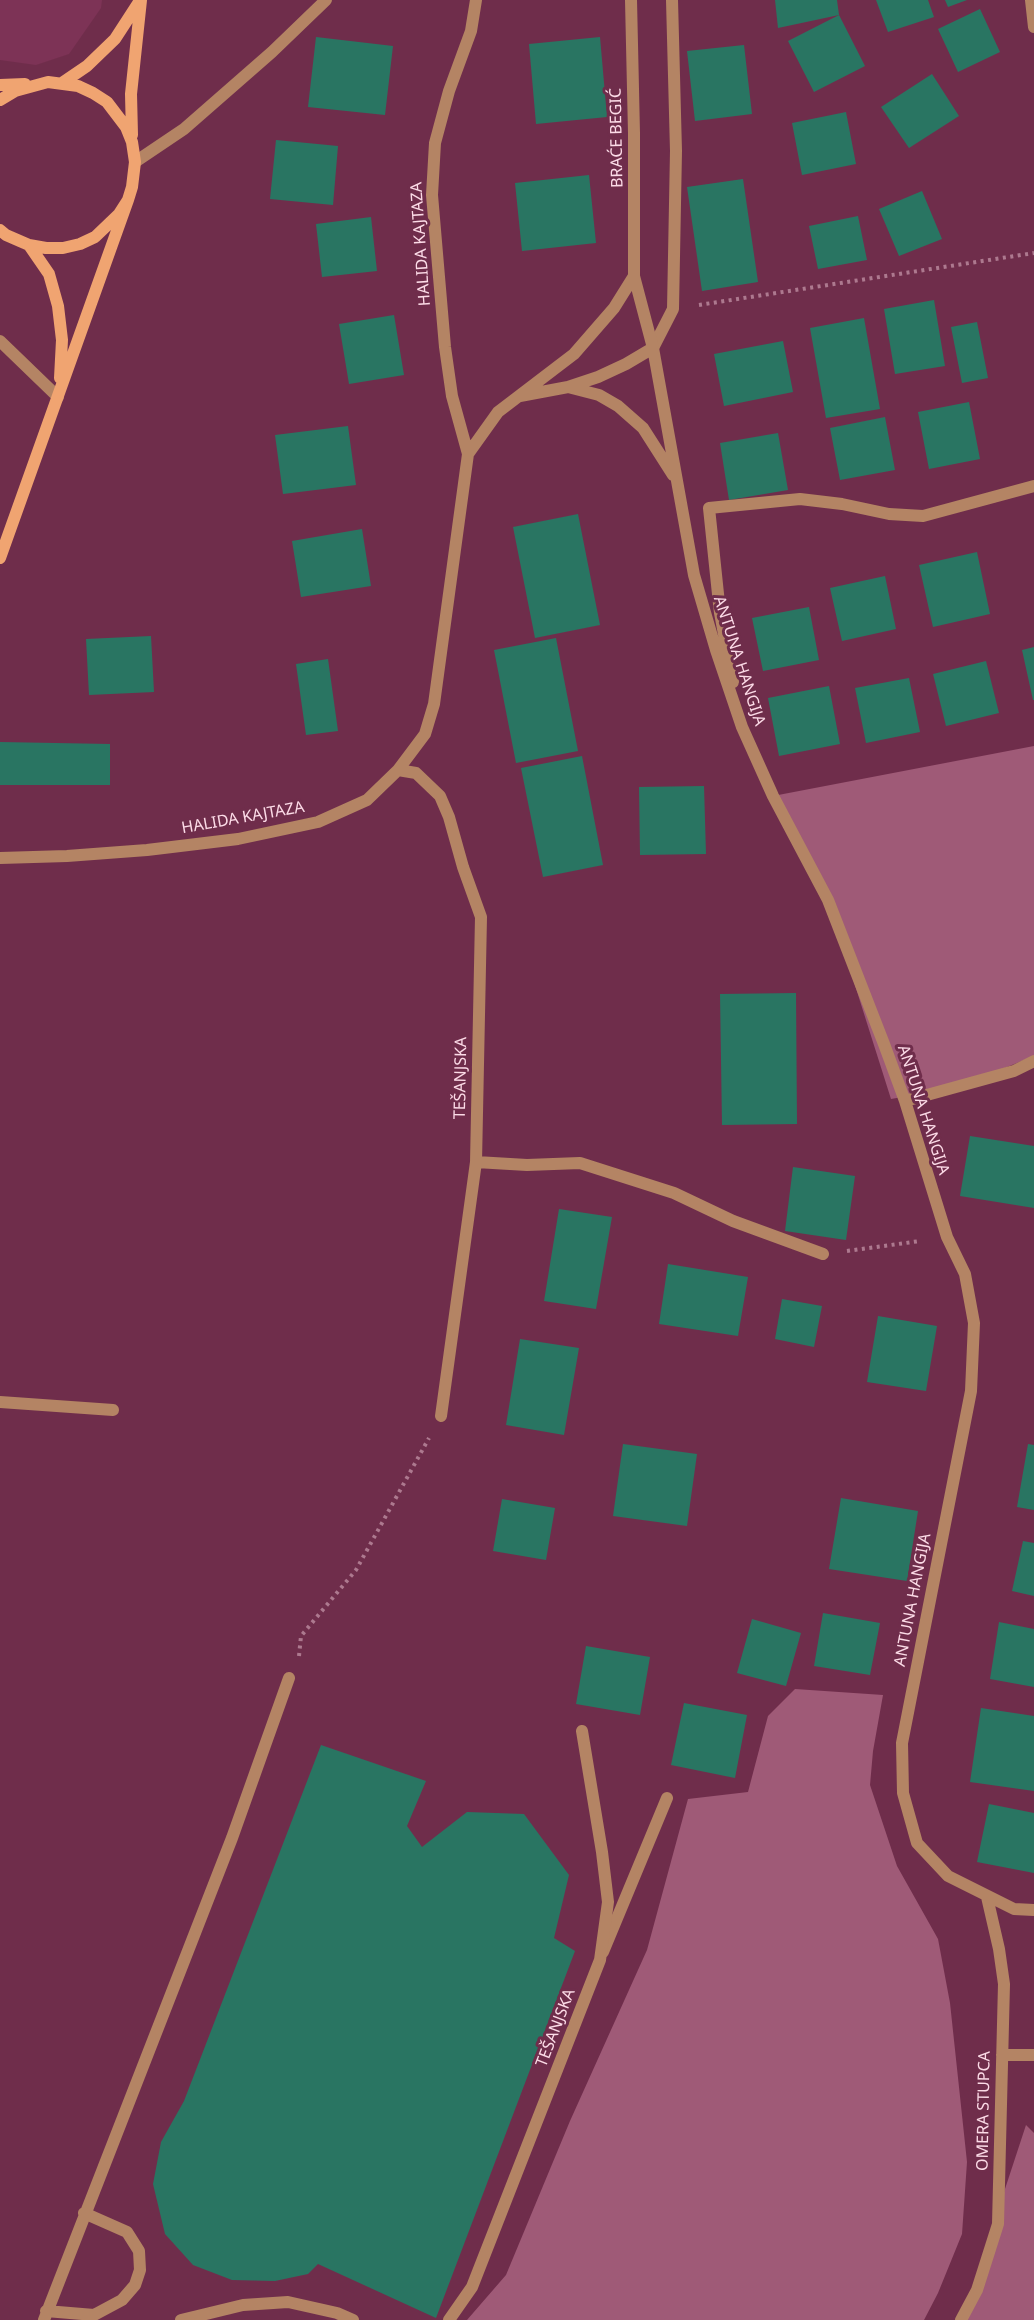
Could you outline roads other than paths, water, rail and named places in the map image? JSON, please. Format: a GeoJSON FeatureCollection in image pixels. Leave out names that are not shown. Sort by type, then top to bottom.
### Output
{"type":"FeatureCollection","features":[{"type":"Feature","properties":{"kind":"main road"},"geometry":{"type":"LineString","coordinates":[[62,83],[87,66],[115,39],[141,0]]}},
{"type":"Feature","properties":{"kind":"main road"},"geometry":{"type":"LineString","coordinates":[[0,558],[132,187],[135,162],[132,142],[131,94],[141,0]]}},
{"type":"Feature","properties":{"kind":"main road"},"geometry":{"type":"LineString","coordinates":[[0,85],[62,83],[78,86],[106,102],[118,114],[132,142]]}},
{"type":"Feature","properties":{"kind":"main road"},"geometry":{"type":"LineString","coordinates":[[0,100],[32,84]]}},
{"type":"Feature","properties":{"kind":"main road"},"geometry":{"type":"LineString","coordinates":[[0,230],[29,245],[63,248],[95,237],[120,214],[128,200]]}},
{"type":"Feature","properties":{"kind":"main road"},"geometry":{"type":"LineString","coordinates":[[29,245],[49,274],[58,306],[62,340],[59,394]]}},
{"type":"Feature","properties":{"kind":"street"},"geometry":{"type":"LineString","coordinates":[[135,162],[184,129],[272,52],[326,0]]}},
{"type":"Feature","properties":{"kind":"street","name":"HALIDA KAJTAZA"},"geometry":{"type":"LineString","coordinates":[[0,858],[147,850],[238,839],[318,822],[367,801],[398,770],[426,734],[434,704],[468,454],[452,396],[444,347],[432,195],[435,144],[449,91],[471,31],[476,0]]}},
{"type":"Feature","properties":{"kind":"street","name":"BRAĆE BEGIĆ"},"geometry":{"type":"LineString","coordinates":[[631,0],[634,276]]}},
{"type":"Feature","properties":{"kind":"street"},"geometry":{"type":"LineString","coordinates":[[516,397],[568,387],[626,364],[653,348],[673,309],[676,151],[672,0]]}},
{"type":"Feature","properties":{"kind":"street"},"geometry":{"type":"LineString","coordinates":[[1031,0],[1034,27]]}},
{"type":"Feature","properties":{"kind":"street","name":"HALIDA KAJTAZA"},"geometry":{"type":"LineString","coordinates":[[468,454],[498,412],[574,354],[614,308],[634,276]]}},
{"type":"Feature","properties":{"kind":"street","name":"ANTUNA HANGIJA"},"geometry":{"type":"LineString","coordinates":[[634,276],[653,348],[694,574],[716,650],[742,727],[773,796],[828,900],[905,1101],[947,1237],[965,1274],[974,1323],[971,1391],[902,1743],[903,1793],[917,1844],[948,1876],[1014,1909],[1034,1910]]}},
{"type":"Feature","properties":{"kind":"street"},"geometry":{"type":"LineString","coordinates":[[0,341],[59,394]]}},
{"type":"Feature","properties":{"kind":"street"},"geometry":{"type":"LineString","coordinates":[[568,387],[599,395],[618,406],[643,428],[676,481]]}},
{"type":"Feature","properties":{"kind":"street"},"geometry":{"type":"LineString","coordinates":[[742,727],[720,613],[709,508],[800,499],[842,504],[889,514],[923,516],[1034,486]]}},
{"type":"Feature","properties":{"kind":"street","name":"TEŠANJSKA"},"geometry":{"type":"LineString","coordinates":[[398,770],[416,773],[440,796],[449,816],[463,867],[481,917],[476,1162],[441,1416]]}},
{"type":"Feature","properties":{"kind":"street"},"geometry":{"type":"LineString","coordinates":[[905,1101],[1014,1071],[1034,1061]]}},
{"type":"Feature","properties":{"kind":"street"},"geometry":{"type":"LineString","coordinates":[[476,1162],[527,1165],[580,1163],[674,1193],[733,1221],[823,1254]]}},
{"type":"Feature","properties":{"kind":"street"},"geometry":{"type":"LineString","coordinates":[[0,1402],[113,1410]]}},
{"type":"Feature","properties":{"kind":"street"},"geometry":{"type":"LineString","coordinates":[[84,2212],[127,2232],[139,2251],[140,2270],[135,2285],[122,2300],[94,2315],[45,2316],[84,2212],[232,1838],[289,1678]]}},
{"type":"Feature","properties":{"kind":"street","name":"TEŠANJSKA"},"geometry":{"type":"LineString","coordinates":[[449,2320],[472,2287],[600,1960],[608,1902],[582,1731]]}},
{"type":"Feature","properties":{"kind":"street"},"geometry":{"type":"LineString","coordinates":[[600,1960],[667,1798]]}},
{"type":"Feature","properties":{"kind":"street","name":"OMERA STUPCA"},"geometry":{"type":"LineString","coordinates":[[960,2320],[977,2290],[998,2224],[1004,1983],[987,1897]]}},
{"type":"Feature","properties":{"kind":"street"},"geometry":{"type":"LineString","coordinates":[[1002,2055],[1034,2055]]}},
{"type":"Feature","properties":{"kind":"street"},"geometry":{"type":"LineString","coordinates":[[181,2320],[243,2305],[288,2302],[337,2313],[353,2320]]}}]}
